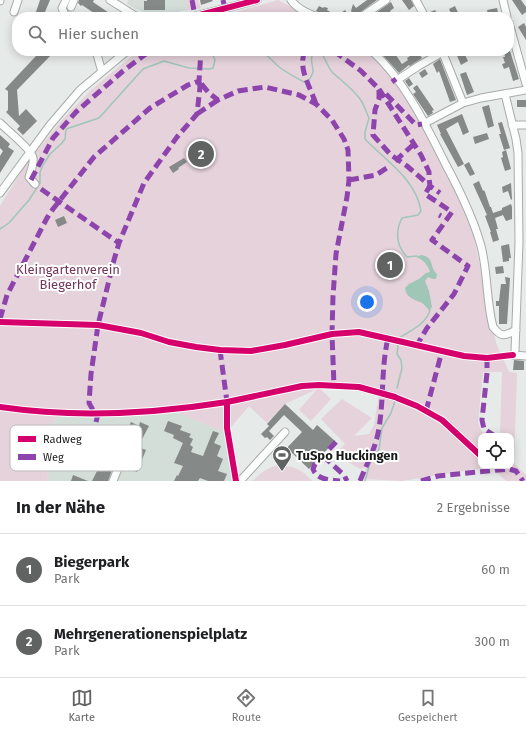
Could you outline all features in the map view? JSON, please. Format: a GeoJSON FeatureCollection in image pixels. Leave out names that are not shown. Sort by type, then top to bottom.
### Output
{"type":"FeatureCollection","features":[{"type":"Feature","properties":{"kind":"street"},"geometry":{"type":"LineString","coordinates":[[14,12],[18,0]]}},
{"type":"Feature","properties":{"kind":"street"},"geometry":{"type":"LineString","coordinates":[[64,12],[62,8],[66,0]]}},
{"type":"Feature","properties":{"kind":"street"},"geometry":{"type":"LineString","coordinates":[[223,0],[225,8]]}},
{"type":"Feature","properties":{"kind":"street"},"geometry":{"type":"LineString","coordinates":[[210,12],[257,0]]}},
{"type":"Feature","properties":{"kind":"street"},"geometry":{"type":"LineString","coordinates":[[291,0],[294,4],[306,12]]}},
{"type":"Feature","properties":{"kind":"street"},"geometry":{"type":"LineString","coordinates":[[368,12],[386,0]]}},
{"type":"Feature","properties":{"kind":"street"},"geometry":{"type":"LineString","coordinates":[[416,0],[422,12]]}},
{"type":"Feature","properties":{"kind":"street"},"geometry":{"type":"LineString","coordinates":[[503,0],[506,12]]}},
{"type":"Feature","properties":{"kind":"street"},"geometry":{"type":"LineString","coordinates":[[112,1],[129,12]]}},
{"type":"Feature","properties":{"kind":"street"},"geometry":{"type":"LineString","coordinates":[[514,41],[526,84]]}},
{"type":"Feature","properties":{"kind":"street"},"geometry":{"type":"LineString","coordinates":[[97,56],[102,72]]}},
{"type":"Feature","properties":{"kind":"street"},"geometry":{"type":"LineString","coordinates":[[0,193],[50,124],[80,90],[121,56]]}},
{"type":"Feature","properties":{"kind":"street"},"geometry":{"type":"LineString","coordinates":[[376,56],[397,80],[425,123],[463,196],[477,232],[486,273],[493,327],[498,334],[502,335],[507,335],[516,330]]}},
{"type":"Feature","properties":{"kind":"street"},"geometry":{"type":"LineString","coordinates":[[397,80],[436,56]]}},
{"type":"Feature","properties":{"kind":"street"},"geometry":{"type":"LineString","coordinates":[[444,56],[462,103]]}},
{"type":"Feature","properties":{"kind":"street"},"geometry":{"type":"LineString","coordinates":[[425,123],[462,103],[526,90]]}},
{"type":"Feature","properties":{"kind":"street"},"geometry":{"type":"LineString","coordinates":[[505,94],[518,153],[519,242],[514,353],[526,356]]}},
{"type":"Feature","properties":{"kind":"street"},"geometry":{"type":"LineString","coordinates":[[0,123],[18,141],[30,150],[34,159],[29,177],[35,184]]}},
{"type":"Feature","properties":{"kind":"street"},"geometry":{"type":"LineString","coordinates":[[512,125],[526,125]]}},
{"type":"Feature","properties":{"kind":"street"},"geometry":{"type":"LineString","coordinates":[[240,481],[285,432]]}},
{"type":"Feature","properties":{"kind":"street"},"geometry":{"type":"LineString","coordinates":[[113,481],[117,471]]}},
{"type":"Feature","properties":{"kind":"shaded area"},"geometry":{"type":"Polygon","coordinates":[[[128,0],[186,0],[187,10],[177,12],[144,12],[127,4],[128,0]]]}},
{"type":"Feature","properties":{"kind":"shaded area"},"geometry":{"type":"Polygon","coordinates":[[[421,255],[430,260],[437,274],[436,279],[428,277],[425,281],[429,291],[432,307],[429,310],[423,304],[409,296],[405,288],[426,273],[430,272],[425,263],[416,257],[421,255]]]}},
{"type":"Feature","properties":{"kind":"shaded area"},"geometry":{"type":"Polygon","coordinates":[[[176,412],[226,433],[234,481],[48,481],[47,471],[142,471],[142,425],[52,425],[57,417],[124,416],[176,412]]]}},
{"type":"Feature","properties":{"kind":"green space"},"geometry":{"type":"Polygon","coordinates":[[[186,0],[198,0],[201,8],[187,10],[186,0]]]}},
{"type":"Feature","properties":{"kind":"green space"},"geometry":{"type":"Polygon","coordinates":[[[278,0],[301,12],[236,12],[278,0]]]}},
{"type":"Feature","properties":{"kind":"green space","name":"Kleingartenverein Biegerhof"},"geometry":{"type":"Polygon","coordinates":[[[132,56],[373,56],[393,80],[416,113],[457,190],[472,228],[496,343],[509,372],[517,373],[514,463],[514,433],[500,433],[502,372],[483,372],[478,423],[482,432],[488,433],[478,433],[478,469],[480,469],[402,481],[363,479],[366,467],[360,469],[345,460],[339,450],[345,444],[321,419],[342,399],[372,418],[354,436],[369,434],[374,425],[379,394],[367,390],[322,387],[319,388],[331,399],[311,421],[299,410],[317,389],[285,404],[267,423],[249,406],[226,433],[176,412],[124,416],[57,417],[52,425],[10,425],[10,471],[47,471],[48,481],[0,481],[0,206],[26,164],[62,120],[91,90],[132,56]]]}},
{"type":"Feature","properties":{"kind":"green space"},"geometry":{"type":"Polygon","coordinates":[[[514,463],[526,475],[526,481],[506,481],[493,469],[514,469],[514,463]]]}},
{"type":"Feature","properties":{"kind":"green space","name":"TuSpo Huckingen"},"geometry":{"type":"Polygon","coordinates":[[[278,465],[297,469],[312,481],[251,481],[271,467],[278,465]]]}},
{"type":"Feature","properties":{"kind":"building"},"geometry":{"type":"Polygon","coordinates":[[[40,0],[50,0],[45,12],[36,12],[40,0]]]}},
{"type":"Feature","properties":{"kind":"building"},"geometry":{"type":"Polygon","coordinates":[[[79,0],[94,0],[93,2],[108,12],[92,12],[78,3],[79,0]]]}},
{"type":"Feature","properties":{"kind":"building"},"geometry":{"type":"Polygon","coordinates":[[[165,0],[165,10],[144,10],[144,1],[165,0]]]}},
{"type":"Feature","properties":{"kind":"building"},"geometry":{"type":"Polygon","coordinates":[[[200,0],[212,0],[213,1],[201,5],[200,0]]]}},
{"type":"Feature","properties":{"kind":"building"},"geometry":{"type":"Polygon","coordinates":[[[367,0],[377,0],[360,12],[351,11],[353,4],[356,8],[367,0]]]}},
{"type":"Feature","properties":{"kind":"building"},"geometry":{"type":"Polygon","coordinates":[[[402,0],[411,0],[414,6],[409,10],[402,0]]]}},
{"type":"Feature","properties":{"kind":"building"},"geometry":{"type":"Polygon","coordinates":[[[512,0],[521,0],[526,7],[526,12],[522,15],[512,0]]]}},
{"type":"Feature","properties":{"kind":"building"},"geometry":{"type":"Polygon","coordinates":[[[391,2],[394,8],[390,12],[377,12],[391,2]]]}},
{"type":"Feature","properties":{"kind":"building"},"geometry":{"type":"Polygon","coordinates":[[[319,6],[328,8],[327,10],[330,12],[318,12],[316,11],[319,6]]]}},
{"type":"Feature","properties":{"kind":"building"},"geometry":{"type":"Polygon","coordinates":[[[455,6],[458,12],[450,12],[449,9],[455,6]]]}},
{"type":"Feature","properties":{"kind":"building"},"geometry":{"type":"Polygon","coordinates":[[[497,8],[498,12],[488,12],[487,10],[497,8]]]}},
{"type":"Feature","properties":{"kind":"building"},"geometry":{"type":"Polygon","coordinates":[[[524,23],[526,27],[526,40],[518,27],[524,23]]]}},
{"type":"Feature","properties":{"kind":"building"},"geometry":{"type":"Polygon","coordinates":[[[36,56],[50,56],[17,90],[19,116],[26,109],[37,121],[23,135],[17,129],[20,126],[6,112],[8,110],[8,91],[5,89],[36,56]]]}},
{"type":"Feature","properties":{"kind":"building"},"geometry":{"type":"Polygon","coordinates":[[[384,56],[396,56],[402,64],[408,60],[407,58],[410,56],[420,56],[422,58],[410,66],[409,65],[399,73],[384,56]]]}},
{"type":"Feature","properties":{"kind":"building"},"geometry":{"type":"Polygon","coordinates":[[[457,56],[466,56],[468,61],[461,65],[457,56]]]}},
{"type":"Feature","properties":{"kind":"building"},"geometry":{"type":"Polygon","coordinates":[[[512,56],[519,79],[513,81],[509,67],[504,69],[502,64],[505,63],[503,57],[512,56]]]}},
{"type":"Feature","properties":{"kind":"building"},"geometry":{"type":"Polygon","coordinates":[[[440,59],[456,100],[450,102],[439,71],[437,73],[433,64],[440,59]]]}},
{"type":"Feature","properties":{"kind":"building"},"geometry":{"type":"Polygon","coordinates":[[[425,69],[428,74],[422,78],[419,73],[425,69]]]}},
{"type":"Feature","properties":{"kind":"building"},"geometry":{"type":"Polygon","coordinates":[[[466,72],[474,92],[467,95],[460,74],[466,72]]]}},
{"type":"Feature","properties":{"kind":"building"},"geometry":{"type":"Polygon","coordinates":[[[409,78],[413,84],[409,87],[405,81],[409,78]]]}},
{"type":"Feature","properties":{"kind":"building"},"geometry":{"type":"Polygon","coordinates":[[[417,85],[434,110],[432,111],[433,113],[428,116],[413,94],[416,92],[413,88],[417,85]]]}},
{"type":"Feature","properties":{"kind":"building"},"geometry":{"type":"Polygon","coordinates":[[[517,100],[526,100],[526,107],[517,107],[517,100]]]}},
{"type":"Feature","properties":{"kind":"building"},"geometry":{"type":"Polygon","coordinates":[[[489,105],[494,126],[488,128],[482,107],[489,105]]]}},
{"type":"Feature","properties":{"kind":"building"},"geometry":{"type":"Polygon","coordinates":[[[462,114],[469,132],[463,135],[458,122],[446,129],[464,164],[458,167],[440,134],[437,125],[462,114]]]}},
{"type":"Feature","properties":{"kind":"building"},"geometry":{"type":"Polygon","coordinates":[[[502,122],[510,148],[504,150],[499,134],[501,134],[498,123],[502,122]]]}},
{"type":"Feature","properties":{"kind":"building"},"geometry":{"type":"Polygon","coordinates":[[[487,133],[489,139],[475,144],[473,137],[487,133]]]}},
{"type":"Feature","properties":{"kind":"building"},"geometry":{"type":"Polygon","coordinates":[[[0,135],[10,144],[8,147],[14,151],[0,173],[0,156],[3,151],[0,148],[0,135]]]}},
{"type":"Feature","properties":{"kind":"building"},"geometry":{"type":"Polygon","coordinates":[[[506,150],[511,169],[505,171],[501,158],[503,157],[502,152],[506,150]]]}},
{"type":"Feature","properties":{"kind":"building"},"geometry":{"type":"Polygon","coordinates":[[[184,158],[187,162],[173,173],[169,167],[184,158]]]}},
{"type":"Feature","properties":{"kind":"building"},"geometry":{"type":"Polygon","coordinates":[[[469,162],[475,174],[470,176],[464,165],[469,162]]]}},
{"type":"Feature","properties":{"kind":"building"},"geometry":{"type":"Polygon","coordinates":[[[479,181],[493,213],[502,210],[502,208],[511,204],[512,207],[512,219],[506,221],[503,215],[495,218],[499,240],[493,242],[485,216],[487,215],[473,184],[479,181]]]}},
{"type":"Feature","properties":{"kind":"building"},"geometry":{"type":"Polygon","coordinates":[[[511,183],[511,200],[508,191],[503,193],[502,187],[511,183]]]}},
{"type":"Feature","properties":{"kind":"building"},"geometry":{"type":"Polygon","coordinates":[[[64,216],[67,223],[58,227],[55,220],[64,216]]]}},
{"type":"Feature","properties":{"kind":"building"},"geometry":{"type":"Polygon","coordinates":[[[509,244],[511,258],[509,258],[509,261],[503,262],[501,246],[509,244]]]}},
{"type":"Feature","properties":{"kind":"building"},"geometry":{"type":"Polygon","coordinates":[[[503,266],[504,273],[496,274],[495,267],[503,266]]]}},
{"type":"Feature","properties":{"kind":"building"},"geometry":{"type":"Polygon","coordinates":[[[505,277],[510,278],[507,324],[499,324],[499,306],[496,306],[496,301],[499,301],[501,284],[506,284],[505,277]]]}},
{"type":"Feature","properties":{"kind":"building"},"geometry":{"type":"Polygon","coordinates":[[[514,360],[524,361],[524,370],[513,370],[514,360]]]}},
{"type":"Feature","properties":{"kind":"building"},"geometry":{"type":"Polygon","coordinates":[[[285,404],[313,430],[317,425],[335,441],[309,469],[291,452],[288,455],[287,453],[278,462],[275,460],[277,458],[273,453],[278,447],[283,452],[302,432],[284,415],[269,431],[274,436],[270,440],[261,434],[269,426],[267,424],[285,404]]]}},
{"type":"Feature","properties":{"kind":"building"},"geometry":{"type":"Polygon","coordinates":[[[168,421],[182,426],[180,430],[191,434],[189,437],[193,439],[190,445],[193,447],[191,452],[203,456],[213,431],[219,433],[214,443],[221,446],[217,456],[223,459],[218,471],[227,474],[224,481],[208,481],[200,478],[198,481],[174,481],[183,466],[174,463],[183,443],[173,438],[174,435],[164,431],[168,421]]]}},
{"type":"Feature","properties":{"kind":"building"},"geometry":{"type":"Polygon","coordinates":[[[131,422],[137,425],[130,425],[131,422]]]}},
{"type":"Feature","properties":{"kind":"building"},"geometry":{"type":"Polygon","coordinates":[[[140,422],[149,426],[142,439],[142,425],[139,425],[140,422]]]}},
{"type":"Feature","properties":{"kind":"building"},"geometry":{"type":"Polygon","coordinates":[[[142,448],[146,450],[142,460],[142,448]]]}},
{"type":"Feature","properties":{"kind":"building"},"geometry":{"type":"Polygon","coordinates":[[[97,471],[112,471],[108,481],[92,481],[97,471]]]}},
{"type":"Feature","properties":{"kind":"building"},"geometry":{"type":"Polygon","coordinates":[[[73,475],[88,481],[71,481],[73,475]]]}},
{"type":"Feature","properties":{"kind":"waterway"},"geometry":{"type":"LineString","coordinates":[[0,229],[9,223],[29,200],[40,183],[40,172],[43,165],[50,154],[65,139],[66,129],[99,118],[143,69],[164,61],[189,68],[210,69],[213,68],[215,60],[213,56]]}},
{"type":"Feature","properties":{"kind":"waterway"},"geometry":{"type":"LineString","coordinates":[[267,56],[276,65],[304,82],[309,80],[313,73],[311,59],[312,56]]}},
{"type":"Feature","properties":{"kind":"waterway"},"geometry":{"type":"LineString","coordinates":[[323,56],[333,73],[347,85],[363,103],[369,118],[365,132],[365,139],[399,171],[413,189],[421,211],[418,215],[402,218],[398,228],[398,238],[401,248],[407,257],[417,256]]}},
{"type":"Feature","properties":{"kind":"waterway"},"geometry":{"type":"LineString","coordinates":[[397,388],[402,368],[401,360],[397,354],[399,338],[422,322],[429,314],[430,309]]}},
{"type":"Feature","properties":{"kind":"waterway"},"geometry":{"type":"LineString","coordinates":[[365,481],[370,463],[379,449],[382,428],[391,413],[395,401]]}},
{"type":"Feature","properties":{"kind":"marked path"},"geometry":{"type":"LineString","coordinates":[[192,0],[194,12]]}},
{"type":"Feature","properties":{"kind":"marked path"},"geometry":{"type":"LineString","coordinates":[[223,0],[225,9],[223,12]]}},
{"type":"Feature","properties":{"kind":"marked path"},"geometry":{"type":"LineString","coordinates":[[31,180],[53,138],[76,112],[123,71],[143,56]]}},
{"type":"Feature","properties":{"kind":"marked path"},"geometry":{"type":"LineString","coordinates":[[0,319],[7,295],[53,209],[94,157],[150,108],[188,85],[199,81],[201,56]]}},
{"type":"Feature","properties":{"kind":"marked path"},"geometry":{"type":"LineString","coordinates":[[304,56],[304,71],[316,104]]}},
{"type":"Feature","properties":{"kind":"marked path"},"geometry":{"type":"LineString","coordinates":[[341,56],[361,71],[379,89],[379,99],[375,110],[373,135],[391,155],[407,166],[430,186],[425,194],[452,212],[432,240],[468,266],[454,294],[427,328],[417,345]]}},
{"type":"Feature","properties":{"kind":"marked path"},"geometry":{"type":"LineString","coordinates":[[392,82],[396,79]]}},
{"type":"Feature","properties":{"kind":"marked path"},"geometry":{"type":"LineString","coordinates":[[96,422],[98,414],[93,410],[89,403],[91,374],[98,325],[119,243],[144,183],[177,137],[197,114],[200,87],[199,81],[209,93],[218,100],[238,91],[265,87],[299,95],[316,104],[332,120],[344,139],[348,150],[349,180],[336,254],[332,334],[334,386]]}},
{"type":"Feature","properties":{"kind":"marked path"},"geometry":{"type":"LineString","coordinates":[[379,89],[421,155],[429,172],[430,186],[440,193]]}},
{"type":"Feature","properties":{"kind":"marked path"},"geometry":{"type":"LineString","coordinates":[[386,94],[416,125],[422,124]]}},
{"type":"Feature","properties":{"kind":"marked path"},"geometry":{"type":"LineString","coordinates":[[197,114],[218,100]]}},
{"type":"Feature","properties":{"kind":"marked path"},"geometry":{"type":"LineString","coordinates":[[395,161],[414,144]]}},
{"type":"Feature","properties":{"kind":"marked path"},"geometry":{"type":"LineString","coordinates":[[349,180],[376,175],[390,166]]}},
{"type":"Feature","properties":{"kind":"marked path"},"geometry":{"type":"LineString","coordinates":[[41,189],[119,243]]}},
{"type":"Feature","properties":{"kind":"marked path"},"geometry":{"type":"LineString","coordinates":[[360,481],[374,449],[378,435],[381,417],[384,360],[388,338]]}},
{"type":"Feature","properties":{"kind":"marked path"},"geometry":{"type":"LineString","coordinates":[[220,350],[227,402]]}},
{"type":"Feature","properties":{"kind":"marked path"},"geometry":{"type":"LineString","coordinates":[[426,411],[442,351]]}},
{"type":"Feature","properties":{"kind":"marked path"},"geometry":{"type":"LineString","coordinates":[[487,358],[487,373],[482,420],[484,429],[490,433]]}},
{"type":"Feature","properties":{"kind":"marked path"},"geometry":{"type":"LineString","coordinates":[[336,442],[315,464],[313,469],[315,473],[321,477],[328,480],[340,481]]}},
{"type":"Feature","properties":{"kind":"marked path"},"geometry":{"type":"LineString","coordinates":[[323,456],[344,475],[347,481]]}},
{"type":"Feature","properties":{"kind":"marked path"},"geometry":{"type":"LineString","coordinates":[[421,481],[438,476],[509,469],[516,471],[523,481]]}},
{"type":"Feature","properties":{"kind":"cycle path"},"geometry":{"type":"LineString","coordinates":[[211,12],[257,0]]}},
{"type":"Feature","properties":{"kind":"cycle path"},"geometry":{"type":"LineString","coordinates":[[0,322],[98,325],[141,333],[169,342],[220,350],[251,351],[332,334],[359,332],[464,356],[487,358],[513,355]]}},
{"type":"Feature","properties":{"kind":"cycle path"},"geometry":{"type":"LineString","coordinates":[[236,481],[227,428],[227,402],[302,386],[319,385],[359,387],[395,397]]}},
{"type":"Feature","properties":{"kind":"cycle path"},"geometry":{"type":"LineString","coordinates":[[397,398],[417,406],[442,420],[478,453]]}},
{"type":"Feature","properties":{"kind":"cycle path"},"geometry":{"type":"LineString","coordinates":[[0,407],[57,413],[114,413],[142,412],[227,402]]}},
{"type":"Feature","properties":{"kind":"place","name":"Mehrgenerationenspielplatz"},"geometry":{"type":"Point","coordinates":[201,154]}},
{"type":"Feature","properties":{"kind":"place","name":"Biegerpark"},"geometry":{"type":"Point","coordinates":[390,265]}},
{"type":"Feature","properties":{"kind":"place","name":"TuSpo Huckingen"},"geometry":{"type":"Point","coordinates":[282,472]}}]}
